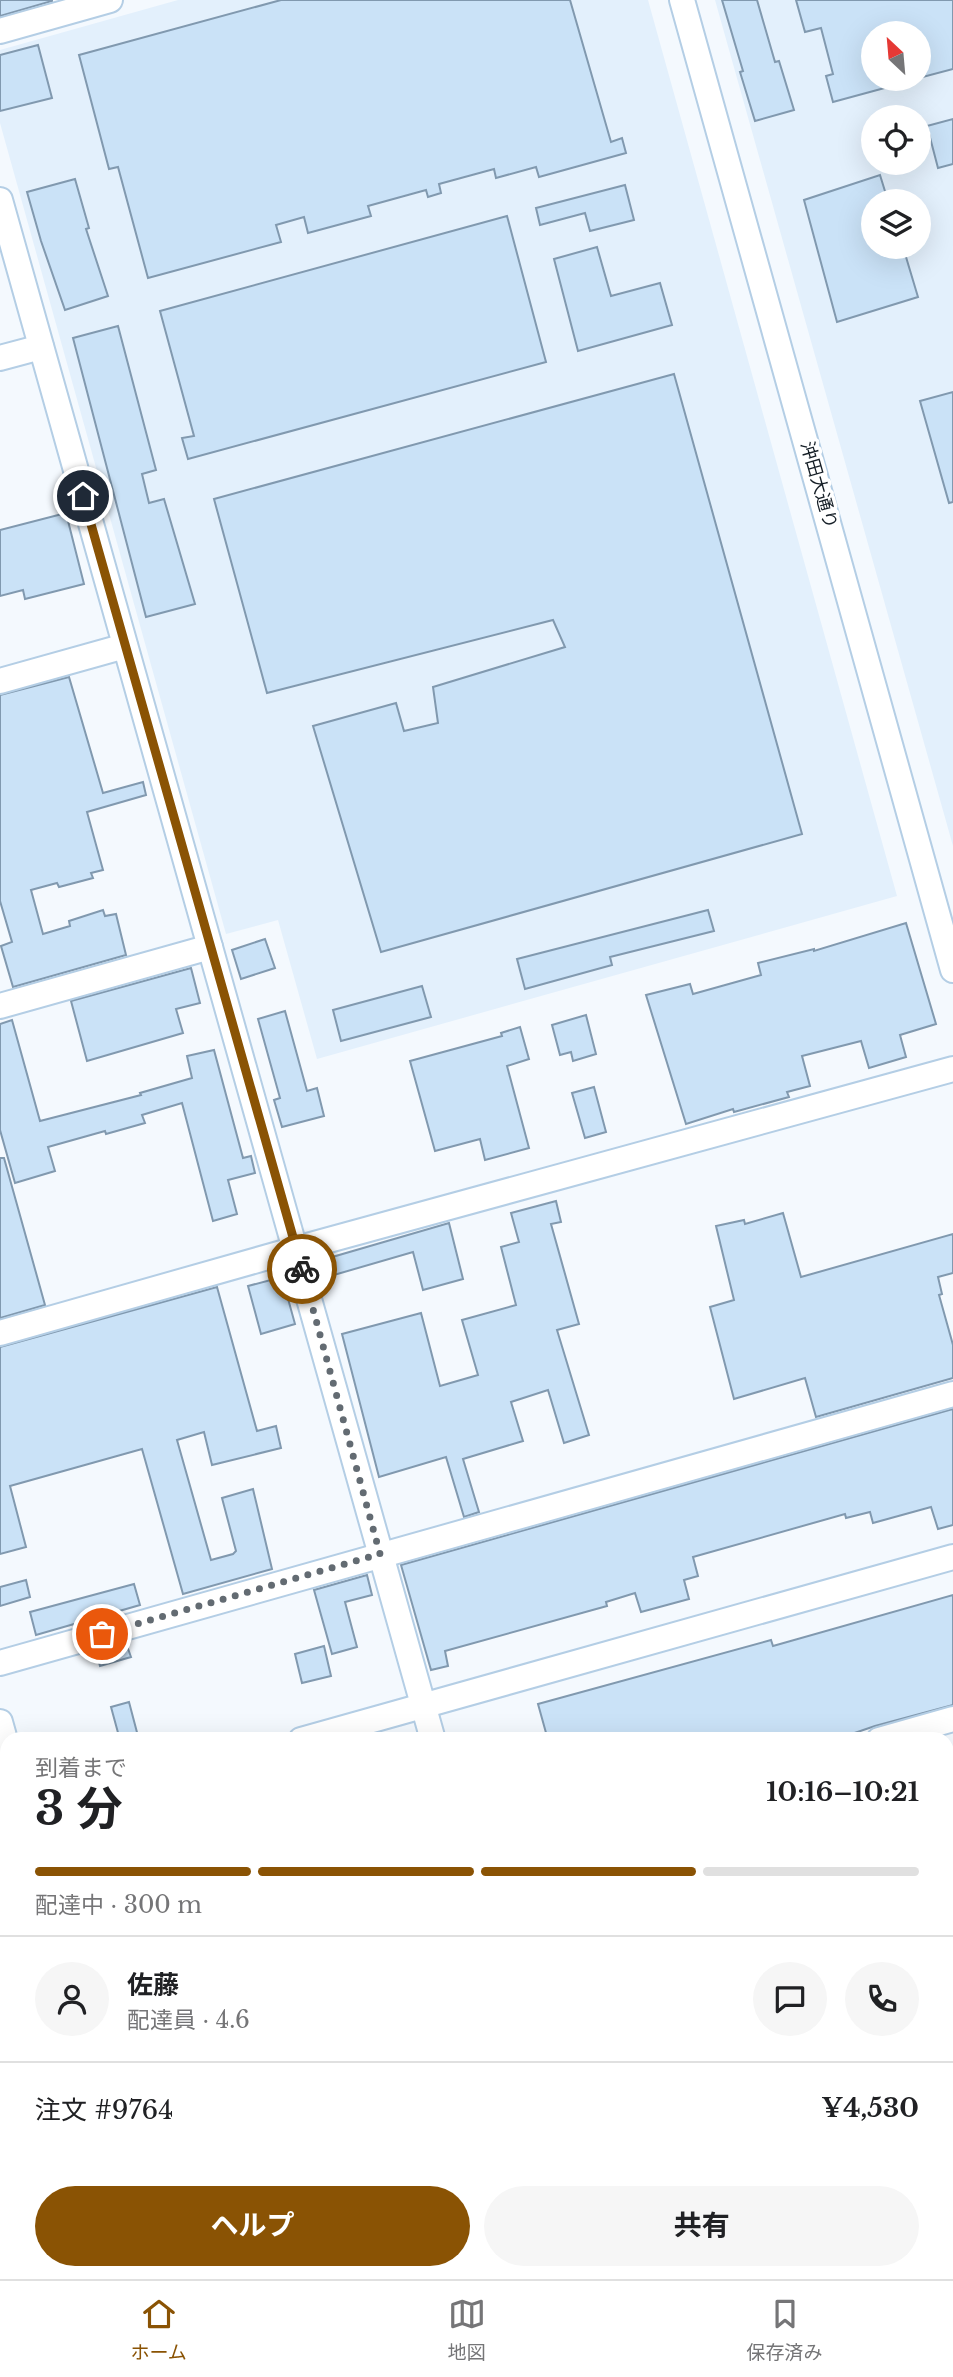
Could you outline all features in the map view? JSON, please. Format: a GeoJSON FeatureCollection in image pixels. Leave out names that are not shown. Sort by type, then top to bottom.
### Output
{"type":"FeatureCollection","features":[{"type":"Feature","properties":{"kind":"street"},"geometry":{"type":"LineString","coordinates":[[0,31],[110,0]]}},
{"type":"Feature","properties":{"kind":"street","name":"沖田大通り"},"geometry":{"type":"LineString","coordinates":[[682,0],[953,970]]}},
{"type":"Feature","properties":{"kind":"street"},"geometry":{"type":"LineString","coordinates":[[0,201],[431,1732]]}},
{"type":"Feature","properties":{"kind":"street"},"geometry":{"type":"LineString","coordinates":[[0,358],[41,346]]}},
{"type":"Feature","properties":{"kind":"street"},"geometry":{"type":"LineString","coordinates":[[0,681],[125,646]]}},
{"type":"Feature","properties":{"kind":"street"},"geometry":{"type":"LineString","coordinates":[[0,1006],[211,947]]}},
{"type":"Feature","properties":{"kind":"street"},"geometry":{"type":"LineString","coordinates":[[0,1334],[296,1249],[953,1069]]}},
{"type":"Feature","properties":{"kind":"street"},"geometry":{"type":"LineString","coordinates":[[0,1663],[953,1394]]}},
{"type":"Feature","properties":{"kind":"street"},"geometry":{"type":"LineString","coordinates":[[329,1732],[953,1557]]}},
{"type":"Feature","properties":{"kind":"street"},"geometry":{"type":"LineString","coordinates":[[907,1732],[953,1719]]}},
{"type":"Feature","properties":{"kind":"shaded area"},"geometry":{"type":"Polygon","coordinates":[[[178,0],[648,0],[897,896],[317,1059],[278,920],[226,934],[0,123],[0,50],[178,0]]]}},
{"type":"Feature","properties":{"kind":"shaded area"},"geometry":{"type":"Polygon","coordinates":[[[715,0],[953,0],[953,846],[715,0]]]}},
{"type":"Feature","properties":{"kind":"building"},"geometry":{"type":"Polygon","coordinates":[[[0,0],[52,0],[52,1],[0,16],[0,0]]]}},
{"type":"Feature","properties":{"kind":"building"},"geometry":{"type":"Polygon","coordinates":[[[281,0],[570,0],[611,142],[622,138],[626,153],[539,177],[536,167],[496,178],[494,169],[439,184],[441,193],[428,197],[426,190],[368,206],[371,216],[308,233],[304,217],[276,225],[281,242],[148,278],[118,167],[109,169],[79,55],[281,0]]]}},
{"type":"Feature","properties":{"kind":"building"},"geometry":{"type":"Polygon","coordinates":[[[722,0],[757,0],[775,62],[779,61],[794,110],[755,121],[722,0]]]}},
{"type":"Feature","properties":{"kind":"building"},"geometry":{"type":"Polygon","coordinates":[[[796,0],[953,0],[953,69],[931,75],[931,21],[861,21],[861,91],[874,91],[833,102],[826,76],[833,74],[821,28],[805,32],[796,0]]]}},
{"type":"Feature","properties":{"kind":"building"},"geometry":{"type":"Polygon","coordinates":[[[38,45],[52,98],[0,111],[0,55],[38,45]]]}},
{"type":"Feature","properties":{"kind":"building"},"geometry":{"type":"Polygon","coordinates":[[[953,119],[953,164],[938,168],[931,141],[931,125],[953,119]]]}},
{"type":"Feature","properties":{"kind":"building"},"geometry":{"type":"Polygon","coordinates":[[[880,175],[884,189],[861,189],[861,259],[907,259],[918,297],[837,322],[804,200],[880,175]]]}},
{"type":"Feature","properties":{"kind":"building"},"geometry":{"type":"Polygon","coordinates":[[[75,179],[89,228],[86,229],[108,296],[65,310],[27,192],[75,179]]]}},
{"type":"Feature","properties":{"kind":"building"},"geometry":{"type":"Polygon","coordinates":[[[625,185],[634,220],[590,231],[585,213],[540,225],[536,208],[625,185]]]}},
{"type":"Feature","properties":{"kind":"building"},"geometry":{"type":"Polygon","coordinates":[[[507,216],[546,362],[188,459],[182,438],[194,436],[160,311],[507,216]]]}},
{"type":"Feature","properties":{"kind":"building"},"geometry":{"type":"Polygon","coordinates":[[[597,247],[611,296],[660,283],[672,325],[578,351],[554,259],[597,247]]]}},
{"type":"Feature","properties":{"kind":"building"},"geometry":{"type":"Polygon","coordinates":[[[118,326],[156,470],[142,474],[149,503],[164,499],[195,604],[146,617],[73,338],[118,326]]]}},
{"type":"Feature","properties":{"kind":"building"},"geometry":{"type":"Polygon","coordinates":[[[674,374],[802,834],[381,952],[313,726],[396,703],[404,731],[438,723],[433,687],[565,647],[553,620],[267,693],[214,499],[674,374]]]}},
{"type":"Feature","properties":{"kind":"building"},"geometry":{"type":"Polygon","coordinates":[[[953,392],[953,502],[949,503],[920,401],[953,392]]]}},
{"type":"Feature","properties":{"kind":"building"},"geometry":{"type":"Polygon","coordinates":[[[66,513],[84,584],[25,599],[23,590],[0,596],[0,530],[66,513]]]}},
{"type":"Feature","properties":{"kind":"building"},"geometry":{"type":"Polygon","coordinates":[[[69,677],[103,793],[143,782],[146,795],[87,812],[103,870],[91,873],[93,878],[59,887],[57,883],[31,890],[43,934],[70,926],[69,921],[103,910],[105,916],[116,914],[126,955],[13,987],[1,946],[12,942],[0,901],[0,695],[69,677]]]}},
{"type":"Feature","properties":{"kind":"building"},"geometry":{"type":"Polygon","coordinates":[[[708,910],[714,931],[610,957],[612,965],[525,989],[517,959],[708,910]]]}},
{"type":"Feature","properties":{"kind":"building"},"geometry":{"type":"Polygon","coordinates":[[[906,923],[936,1024],[900,1035],[906,1057],[869,1068],[861,1041],[802,1056],[810,1086],[787,1092],[789,1097],[734,1112],[733,1109],[686,1124],[646,995],[690,984],[693,994],[761,975],[758,963],[814,951],[906,923]]]}},
{"type":"Feature","properties":{"kind":"building"},"geometry":{"type":"Polygon","coordinates":[[[265,939],[275,968],[241,979],[232,950],[265,939]]]}},
{"type":"Feature","properties":{"kind":"building"},"geometry":{"type":"Polygon","coordinates":[[[191,968],[200,1003],[176,1009],[183,1033],[87,1061],[71,1001],[191,968]]]}},
{"type":"Feature","properties":{"kind":"building"},"geometry":{"type":"Polygon","coordinates":[[[422,986],[431,1017],[341,1041],[333,1010],[422,986]]]}},
{"type":"Feature","properties":{"kind":"building"},"geometry":{"type":"Polygon","coordinates":[[[285,1011],[307,1091],[317,1088],[324,1116],[282,1127],[274,1100],[280,1098],[258,1019],[285,1011]]]}},
{"type":"Feature","properties":{"kind":"building"},"geometry":{"type":"Polygon","coordinates":[[[586,1015],[596,1054],[573,1061],[571,1052],[560,1055],[552,1025],[586,1015]]]}},
{"type":"Feature","properties":{"kind":"building"},"geometry":{"type":"Polygon","coordinates":[[[12,1020],[40,1121],[141,1095],[140,1093],[192,1078],[187,1056],[214,1050],[243,1158],[251,1156],[255,1173],[228,1180],[237,1214],[213,1221],[182,1103],[142,1115],[145,1123],[48,1147],[55,1171],[15,1183],[0,1130],[0,1024],[12,1020]]]}},
{"type":"Feature","properties":{"kind":"building"},"geometry":{"type":"Polygon","coordinates":[[[520,1027],[529,1059],[507,1066],[529,1148],[485,1160],[480,1139],[435,1151],[410,1061],[502,1036],[501,1033],[520,1027]]]}},
{"type":"Feature","properties":{"kind":"building"},"geometry":{"type":"Polygon","coordinates":[[[594,1087],[606,1132],[585,1138],[572,1093],[594,1087]]]}},
{"type":"Feature","properties":{"kind":"building"},"geometry":{"type":"Polygon","coordinates":[[[0,1158],[4,1158],[45,1305],[0,1318],[0,1158]]]}},
{"type":"Feature","properties":{"kind":"building"},"geometry":{"type":"Polygon","coordinates":[[[556,1201],[561,1222],[551,1224],[579,1324],[557,1330],[589,1435],[564,1443],[548,1390],[511,1402],[523,1441],[463,1459],[479,1512],[464,1517],[446,1457],[379,1477],[342,1334],[421,1313],[440,1386],[478,1375],[462,1320],[516,1305],[501,1247],[519,1242],[511,1213],[556,1201]]]}},
{"type":"Feature","properties":{"kind":"building"},"geometry":{"type":"Polygon","coordinates":[[[783,1213],[801,1277],[953,1234],[953,1273],[938,1277],[942,1294],[939,1295],[953,1345],[953,1378],[816,1417],[805,1378],[734,1399],[710,1307],[734,1300],[716,1226],[744,1220],[745,1224],[783,1213]]]}},
{"type":"Feature","properties":{"kind":"building"},"geometry":{"type":"Polygon","coordinates":[[[449,1223],[463,1279],[423,1290],[413,1252],[327,1277],[322,1260],[449,1223]]]}},
{"type":"Feature","properties":{"kind":"building"},"geometry":{"type":"Polygon","coordinates":[[[282,1277],[295,1324],[261,1334],[248,1286],[282,1277]]]}},
{"type":"Feature","properties":{"kind":"building"},"geometry":{"type":"Polygon","coordinates":[[[217,1287],[257,1431],[276,1426],[281,1448],[212,1465],[204,1432],[177,1440],[211,1560],[236,1551],[222,1498],[253,1489],[272,1569],[183,1594],[142,1449],[10,1486],[26,1547],[0,1554],[0,1347],[217,1287]]]}},
{"type":"Feature","properties":{"kind":"building"},"geometry":{"type":"Polygon","coordinates":[[[953,1409],[953,1525],[938,1529],[931,1507],[873,1523],[870,1512],[846,1518],[845,1514],[693,1557],[698,1576],[684,1580],[689,1599],[641,1612],[635,1593],[606,1602],[607,1606],[445,1651],[448,1666],[431,1670],[401,1565],[953,1409]]]}},
{"type":"Feature","properties":{"kind":"building"},"geometry":{"type":"Polygon","coordinates":[[[367,1575],[372,1595],[345,1602],[357,1647],[332,1654],[314,1590],[367,1575]]]}},
{"type":"Feature","properties":{"kind":"building"},"geometry":{"type":"Polygon","coordinates":[[[26,1580],[30,1597],[0,1606],[0,1587],[26,1580]]]}},
{"type":"Feature","properties":{"kind":"building"},"geometry":{"type":"Polygon","coordinates":[[[134,1584],[140,1605],[36,1635],[30,1612],[134,1584]]]}},
{"type":"Feature","properties":{"kind":"building"},"geometry":{"type":"Polygon","coordinates":[[[953,1595],[953,1705],[857,1732],[546,1732],[538,1704],[771,1640],[773,1646],[953,1595]]]}},
{"type":"Feature","properties":{"kind":"building"},"geometry":{"type":"Polygon","coordinates":[[[126,1643],[131,1657],[100,1666],[96,1651],[126,1643]]]}},
{"type":"Feature","properties":{"kind":"building"},"geometry":{"type":"Polygon","coordinates":[[[324,1646],[331,1676],[302,1683],[295,1654],[324,1646]]]}},
{"type":"Feature","properties":{"kind":"building"},"geometry":{"type":"Polygon","coordinates":[[[129,1702],[137,1732],[118,1732],[111,1707],[129,1702]]]}},
{"type":"Feature","properties":{"kind":"way so far"},"geometry":{"type":"LineString","coordinates":[[102,1634],[380,1554],[302,1269]]}},
{"type":"Feature","properties":{"kind":"route"},"geometry":{"type":"LineString","coordinates":[[83,496],[302,1269]]}}]}
